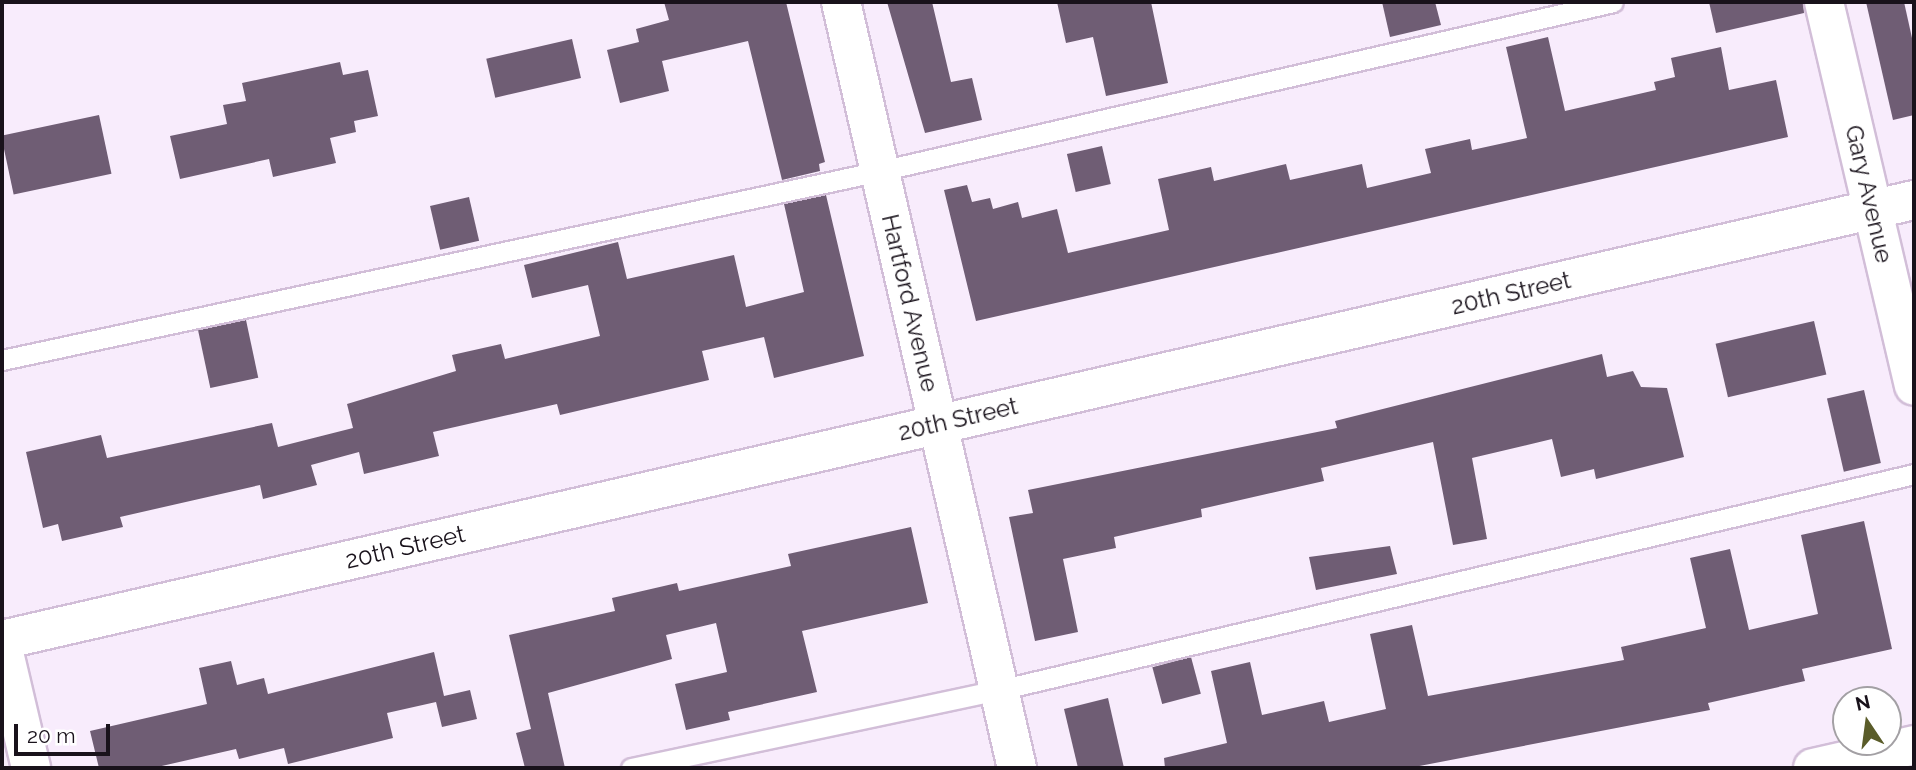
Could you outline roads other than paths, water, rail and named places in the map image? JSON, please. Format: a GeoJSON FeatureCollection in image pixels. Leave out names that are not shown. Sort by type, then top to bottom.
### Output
{"type":"FeatureCollection","features":[{"type":"Feature","properties":{"kind":"street","name":"Hartford Avenue"},"geometry":{"type":"LineString","coordinates":[[841,2],[1017,768]]}},
{"type":"Feature","properties":{"kind":"street","name":"Gary Avenue"},"geometry":{"type":"LineString","coordinates":[[1824,2],[1914,386]]}},
{"type":"Feature","properties":{"kind":"street","name":"20th Street"},"geometry":{"type":"LineString","coordinates":[[2,642],[1914,200]]}},
{"type":"Feature","properties":{"kind":"street"},"geometry":{"type":"LineString","coordinates":[[2,642],[31,768]]}},
{"type":"Feature","properties":{"kind":"street"},"geometry":{"type":"LineString","coordinates":[[1813,768],[1914,745]]}},
{"type":"Feature","properties":{"kind":"lane"},"geometry":{"type":"LineString","coordinates":[[2,360],[880,171],[1613,2]]}},
{"type":"Feature","properties":{"kind":"lane"},"geometry":{"type":"LineString","coordinates":[[631,768],[999,690],[1914,474]]}}]}
